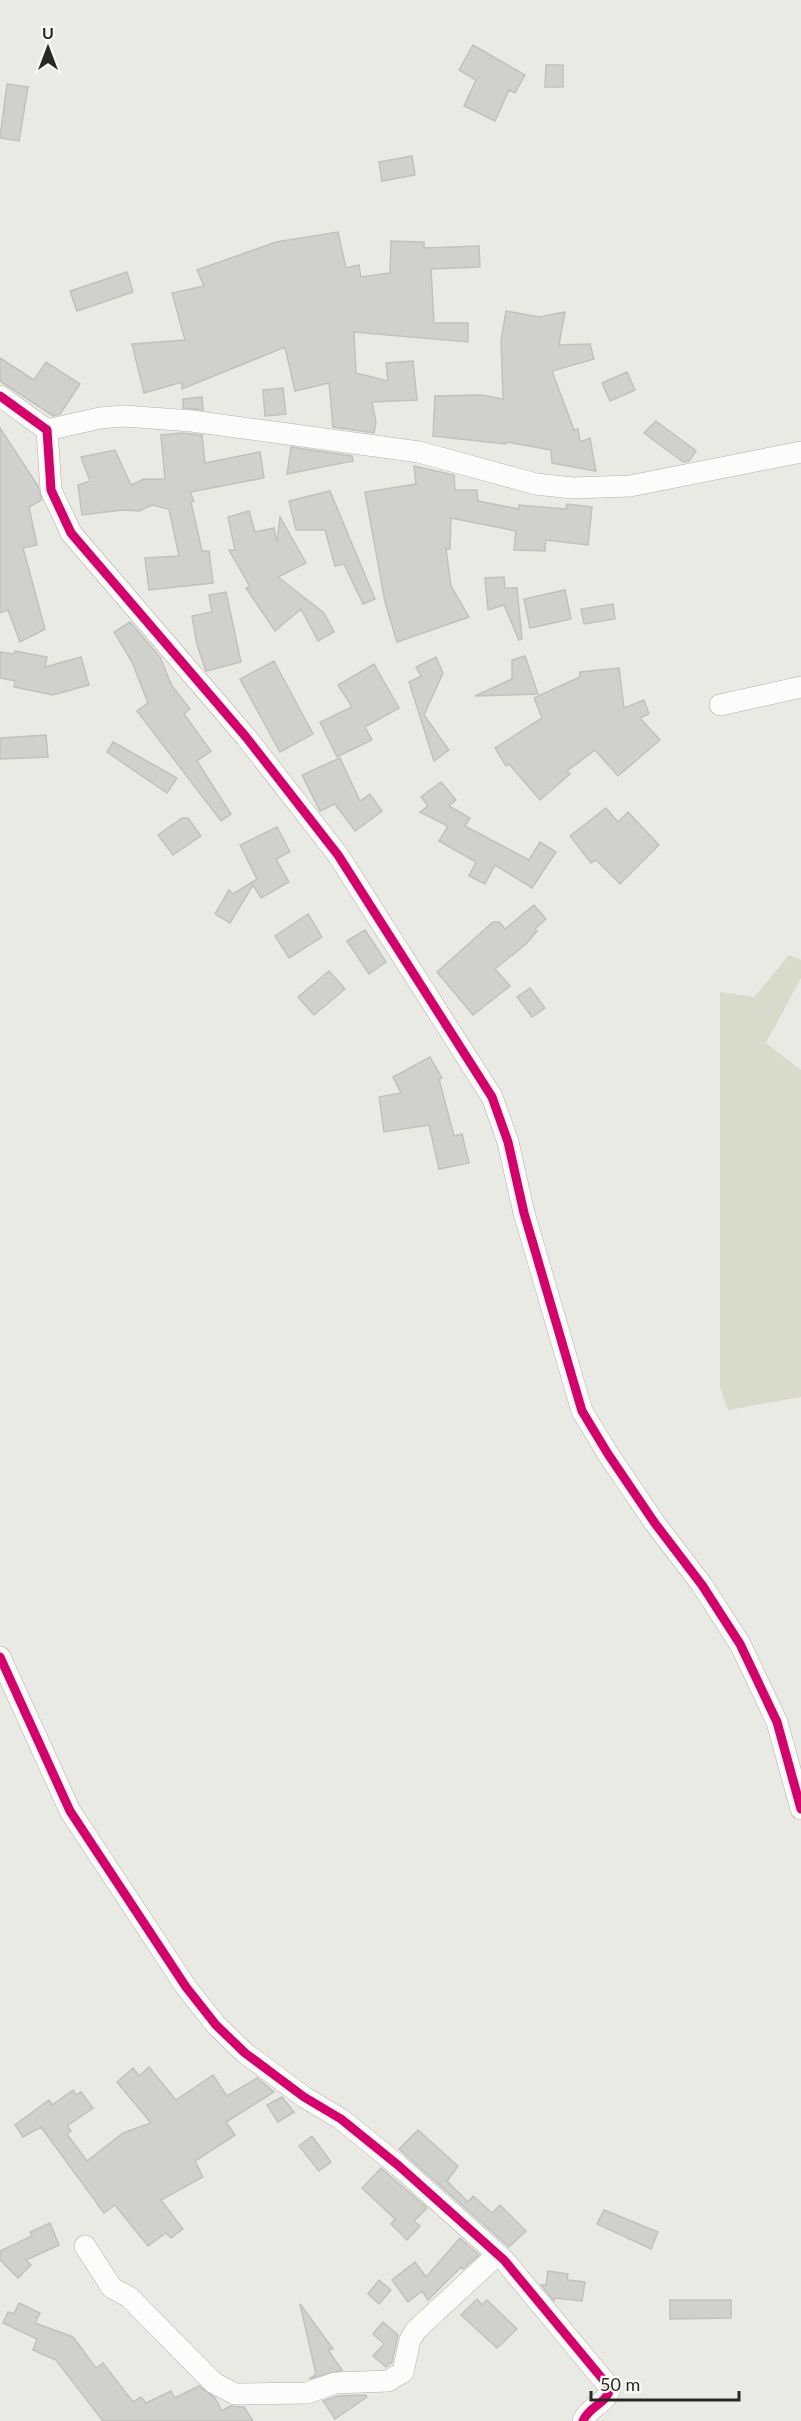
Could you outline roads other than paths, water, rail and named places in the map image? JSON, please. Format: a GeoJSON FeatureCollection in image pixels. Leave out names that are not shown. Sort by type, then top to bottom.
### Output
{"type":"FeatureCollection","features":[{"type":"Feature","properties":{"kind":"street"},"geometry":{"type":"LineString","coordinates":[[0,396],[47,430],[100,418],[124,416],[192,421],[419,452],[536,483],[572,488],[630,486],[801,452]]}},
{"type":"Feature","properties":{"kind":"street"},"geometry":{"type":"LineString","coordinates":[[47,430],[51,490],[71,533],[246,737],[338,855],[492,1097],[506,1134],[524,1213],[582,1411],[614,1464],[702,1585],[740,1644],[777,1722],[801,1809]]}},
{"type":"Feature","properties":{"kind":"street"},"geometry":{"type":"LineString","coordinates":[[720,705],[801,687]]}},
{"type":"Feature","properties":{"kind":"street"},"geometry":{"type":"LineString","coordinates":[[0,1657],[70,1811],[203,2009],[246,2053],[304,2097],[341,2119],[399,2166],[514,2271],[539,2306],[610,2388],[608,2396],[589,2411],[583,2421]]}},
{"type":"Feature","properties":{"kind":"street"},"geometry":{"type":"LineString","coordinates":[[85,2246],[114,2291],[129,2297],[221,2388],[246,2395],[307,2393],[335,2384],[382,2383],[394,2379],[403,2372],[410,2340],[416,2330],[497,2255]]}}]}
